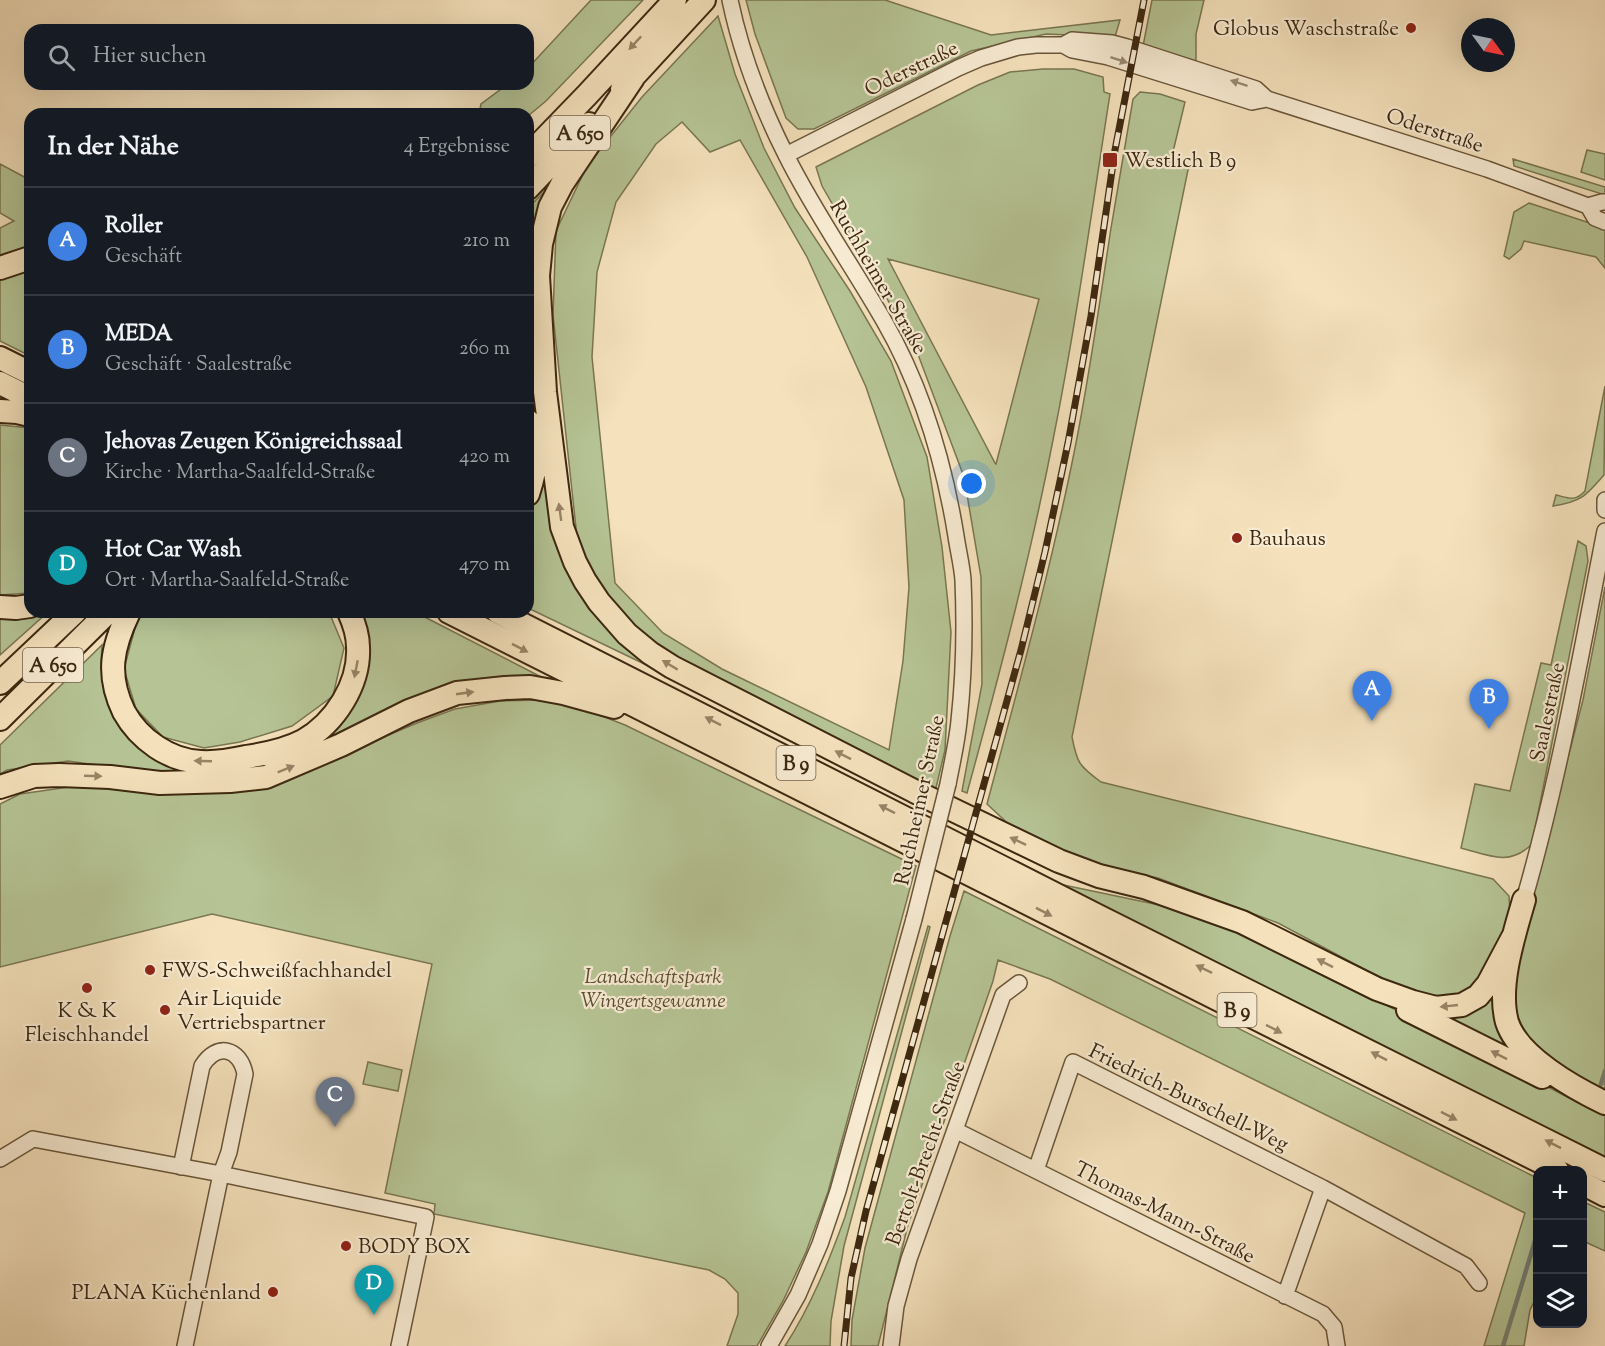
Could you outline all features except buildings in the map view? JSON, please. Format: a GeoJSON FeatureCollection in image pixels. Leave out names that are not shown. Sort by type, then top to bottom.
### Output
{"type":"FeatureCollection","features":[{"type":"Feature","properties":{"kind":"highway","name":"A 650"},"geometry":{"type":"LineString","coordinates":[[534,150],[675,0]]}},
{"type":"Feature","properties":{"kind":"highway","name":"A 650"},"geometry":{"type":"LineString","coordinates":[[534,182],[704,0]]}},
{"type":"Feature","properties":{"kind":"highway"},"geometry":{"type":"LineString","coordinates":[[633,78],[562,183],[550,207],[541,244],[538,276],[545,392],[562,527],[575,562],[594,595],[627,634],[672,667],[914,791],[1059,861],[1099,876],[1144,887],[1171,897]]}},
{"type":"Feature","properties":{"kind":"highway"},"geometry":{"type":"LineString","coordinates":[[534,129],[546,119],[587,95]]}},
{"type":"Feature","properties":{"kind":"highway"},"geometry":{"type":"LineString","coordinates":[[0,268],[24,260]]}},
{"type":"Feature","properties":{"kind":"highway"},"geometry":{"type":"LineString","coordinates":[[0,358],[24,371]]}},
{"type":"Feature","properties":{"kind":"highway"},"geometry":{"type":"LineString","coordinates":[[0,383],[24,395]]}},
{"type":"Feature","properties":{"kind":"highway"},"geometry":{"type":"LineString","coordinates":[[0,411],[24,414]]}},
{"type":"Feature","properties":{"kind":"highway"},"geometry":{"type":"LineString","coordinates":[[534,438],[537,450],[534,474]]}},
{"type":"Feature","properties":{"kind":"highway"},"geometry":{"type":"LineString","coordinates":[[0,607],[24,607]]}},
{"type":"Feature","properties":{"kind":"highway","name":"A 650"},"geometry":{"type":"LineString","coordinates":[[0,682],[69,618]]}},
{"type":"Feature","properties":{"kind":"highway","name":"A 650"},"geometry":{"type":"LineString","coordinates":[[0,719],[102,618]]}},
{"type":"Feature","properties":{"kind":"highway"},"geometry":{"type":"LineString","coordinates":[[126,618],[114,650],[112,667],[120,704],[129,721],[141,736],[177,757],[200,762],[225,761],[283,749],[303,741],[322,728],[340,706],[353,683],[358,646],[352,618]]}},
{"type":"Feature","properties":{"kind":"highway","name":"B 9"},"geometry":{"type":"LineString","coordinates":[[461,618],[1549,1166]]}},
{"type":"Feature","properties":{"kind":"highway","name":"B 9"},"geometry":{"type":"LineString","coordinates":[[510,618],[1605,1170]]}},
{"type":"Feature","properties":{"kind":"highway"},"geometry":{"type":"LineString","coordinates":[[0,787],[34,776],[60,775],[110,777],[160,783],[230,781],[266,777],[409,711],[457,693],[506,688],[530,687],[563,693],[676,727]]}},
{"type":"Feature","properties":{"kind":"highway","name":"B 9"},"geometry":{"type":"LineString","coordinates":[[977,854],[1010,857],[1108,890],[1149,897],[1171,897],[1242,922],[1377,989],[1397,1004],[1552,1082],[1598,1100]]}},
{"type":"Feature","properties":{"kind":"highway"},"geometry":{"type":"LineString","coordinates":[[1524,900],[1513,937],[1504,986],[1504,1005],[1508,1024],[1526,1051],[1543,1066],[1598,1100]]}},
{"type":"Feature","properties":{"kind":"highway"},"geometry":{"type":"LineString","coordinates":[[1377,989],[1436,1008],[1462,1005],[1478,996],[1488,984],[1513,937]]}},
{"type":"Feature","properties":{"kind":"highway"},"geometry":{"type":"LineString","coordinates":[[1587,1186],[1605,1195]]}},
{"type":"Feature","properties":{"kind":"street","name":"Ruchheimer Straße"},"geometry":{"type":"LineString","coordinates":[[730,0],[745,57],[786,155],[892,335],[916,390],[936,444],[953,515],[963,578],[964,634],[958,724],[948,784],[914,919],[835,1202],[798,1295],[769,1346]]}},
{"type":"Feature","properties":{"kind":"street","name":"Oderstraße"},"geometry":{"type":"LineString","coordinates":[[786,155],[981,58],[1018,47],[1063,45],[1072,50],[1108,57],[1252,102],[1267,99],[1487,169],[1588,206],[1596,218],[1605,222]]}},
{"type":"Feature","properties":{"kind":"street"},"geometry":{"type":"LineString","coordinates":[[1588,206],[1605,202]]}},
{"type":"Feature","properties":{"kind":"street"},"geometry":{"type":"LineString","coordinates":[[1605,500],[1605,510]]}},
{"type":"Feature","properties":{"kind":"street","name":"Saalestraße"},"geometry":{"type":"LineString","coordinates":[[1524,900],[1537,855],[1564,736],[1605,531]]}},
{"type":"Feature","properties":{"kind":"street","name":"Bertolt-Brecht-Straße"},"geometry":{"type":"LineString","coordinates":[[891,1346],[896,1306],[909,1259],[1003,995],[1019,983]]}},
{"type":"Feature","properties":{"kind":"street"},"geometry":{"type":"LineString","coordinates":[[181,1167],[202,1065],[207,1057],[216,1052],[228,1051],[243,1063],[245,1074],[229,1152],[221,1174],[185,1346]]}},
{"type":"Feature","properties":{"kind":"street","name":"Friedrich-Burschell-Weg"},"geometry":{"type":"LineString","coordinates":[[1036,1170],[1073,1062],[1323,1188],[1466,1266],[1479,1283]]}},
{"type":"Feature","properties":{"kind":"street","name":"Thomas-Mann-Straße"},"geometry":{"type":"LineString","coordinates":[[955,1130],[1323,1314],[1335,1327],[1337,1346]]}},
{"type":"Feature","properties":{"kind":"street"},"geometry":{"type":"LineString","coordinates":[[0,1159],[33,1139],[221,1174],[426,1217],[399,1346]]}},
{"type":"Feature","properties":{"kind":"street"},"geometry":{"type":"LineString","coordinates":[[1285,1296],[1323,1188]]}},
{"type":"Feature","properties":{"kind":"green space"},"geometry":{"type":"Polygon","coordinates":[[[591,0],[643,0],[534,111],[534,108],[480,108],[481,104],[500,90],[534,90],[534,62],[591,0]]]}},
{"type":"Feature","properties":{"kind":"green space"},"geometry":{"type":"Polygon","coordinates":[[[746,0],[885,0],[991,35],[1120,20],[1115,37],[1046,34],[971,51],[814,129],[798,129],[786,118],[755,34],[746,0]]]}},
{"type":"Feature","properties":{"kind":"green space"},"geometry":{"type":"Polygon","coordinates":[[[1152,0],[1204,0],[1196,34],[1196,61],[1143,46],[1152,0]]]}},
{"type":"Feature","properties":{"kind":"green space"},"geometry":{"type":"Polygon","coordinates":[[[718,16],[735,74],[764,148],[795,208],[850,291],[891,361],[927,457],[942,547],[951,632],[945,750],[935,792],[676,659],[641,636],[615,609],[589,570],[577,537],[553,315],[556,231],[587,166],[642,97],[718,16]],[[682,122],[656,144],[616,202],[597,272],[592,357],[615,583],[663,633],[722,669],[889,750],[903,661],[909,587],[904,500],[866,387],[807,257],[740,140],[710,152],[682,122]]]}},
{"type":"Feature","properties":{"kind":"green space"},"geometry":{"type":"Polygon","coordinates":[[[1074,69],[1103,77],[1104,92],[1110,94],[1076,310],[1044,485],[991,705],[967,793],[962,791],[982,684],[981,577],[964,477],[916,349],[822,186],[816,167],[978,85],[1010,72],[1074,69]],[[888,259],[996,464],[1039,299],[888,259]]]}},
{"type":"Feature","properties":{"kind":"green space"},"geometry":{"type":"Polygon","coordinates":[[[1140,92],[1160,94],[1185,102],[1171,160],[1189,165],[1072,737],[1076,753],[1083,768],[1101,782],[1493,879],[1509,896],[1510,912],[1494,968],[1454,999],[1420,999],[1278,923],[1158,878],[1084,862],[1015,830],[987,804],[1067,489],[1086,390],[1133,99],[1140,92]]]}},
{"type":"Feature","properties":{"kind":"green space"},"geometry":{"type":"Polygon","coordinates":[[[1587,150],[1605,154],[1605,180],[1581,172],[1587,150]]]}},
{"type":"Feature","properties":{"kind":"green space"},"geometry":{"type":"Polygon","coordinates":[[[1513,159],[1605,187],[1605,195],[1514,166],[1513,159]]]}},
{"type":"Feature","properties":{"kind":"green space"},"geometry":{"type":"Polygon","coordinates":[[[0,164],[24,177],[24,247],[0,257],[0,228],[14,221],[0,213],[0,164]]]}},
{"type":"Feature","properties":{"kind":"green space"},"geometry":{"type":"Polygon","coordinates":[[[545,191],[534,230],[534,202],[545,191]]]}},
{"type":"Feature","properties":{"kind":"green space"},"geometry":{"type":"Polygon","coordinates":[[[1529,203],[1605,228],[1605,268],[1596,257],[1524,241],[1521,249],[1509,259],[1504,256],[1514,212],[1529,203]]]}},
{"type":"Feature","properties":{"kind":"green space"},"geometry":{"type":"Polygon","coordinates":[[[24,266],[24,353],[0,341],[0,274],[24,266]]]}},
{"type":"Feature","properties":{"kind":"green space"},"geometry":{"type":"Polygon","coordinates":[[[534,357],[560,554],[661,672],[534,611],[534,493],[539,479],[534,449],[534,357]]]}},
{"type":"Feature","properties":{"kind":"green space"},"geometry":{"type":"Polygon","coordinates":[[[1605,386],[1604,475],[1582,497],[1553,506],[1556,495],[1575,498],[1585,491],[1605,386]]]}},
{"type":"Feature","properties":{"kind":"green space"},"geometry":{"type":"Polygon","coordinates":[[[0,425],[24,427],[24,593],[0,595],[0,425]]]}},
{"type":"Feature","properties":{"kind":"green space"},"geometry":{"type":"Polygon","coordinates":[[[1578,541],[1586,546],[1588,561],[1532,844],[1523,851],[1507,857],[1489,856],[1461,848],[1475,784],[1510,791],[1541,663],[1551,665],[1578,541]]]}},
{"type":"Feature","properties":{"kind":"green space"},"geometry":{"type":"Polygon","coordinates":[[[1605,587],[1605,1089],[1547,1062],[1509,1017],[1512,973],[1583,700],[1605,587]]]}},
{"type":"Feature","properties":{"kind":"green space"},"geometry":{"type":"Polygon","coordinates":[[[24,613],[24,618],[41,618],[0,655],[0,616],[24,613]]]}},
{"type":"Feature","properties":{"kind":"green space"},"geometry":{"type":"Polygon","coordinates":[[[138,618],[332,618],[344,648],[333,696],[292,726],[240,742],[204,748],[163,737],[136,709],[124,669],[138,618]]]}},
{"type":"Feature","properties":{"kind":"green space"},"geometry":{"type":"Polygon","coordinates":[[[359,618],[427,618],[547,680],[473,682],[414,703],[265,764],[215,773],[161,774],[68,761],[7,770],[0,774],[0,745],[102,645],[104,689],[113,712],[130,738],[150,754],[169,763],[193,770],[227,768],[291,751],[319,738],[342,716],[359,684],[364,655],[359,618]]]}},
{"type":"Feature","properties":{"kind":"green space","name":"Landschaftspark Wingertsgewanne"},"geometry":{"type":"Polygon","coordinates":[[[538,700],[579,707],[625,725],[916,866],[828,1192],[806,1252],[783,1301],[757,1346],[727,1346],[738,1314],[738,1293],[725,1279],[709,1270],[434,1214],[435,1204],[385,1193],[432,964],[212,914],[0,967],[0,804],[20,794],[83,785],[284,779],[455,709],[500,701],[538,700]]]}},
{"type":"Feature","properties":{"kind":"green space"},"geometry":{"type":"Polygon","coordinates":[[[1054,883],[1164,906],[1216,922],[1321,972],[1605,1116],[1605,1161],[1054,883]]]}},
{"type":"Feature","properties":{"kind":"green space"},"geometry":{"type":"Polygon","coordinates":[[[964,891],[1533,1176],[1533,1304],[1524,1346],[1484,1346],[1525,1213],[1050,979],[998,960],[993,981],[908,1225],[878,1346],[851,1346],[852,1320],[865,1248],[964,891]]]}},
{"type":"Feature","properties":{"kind":"green space"},"geometry":{"type":"Polygon","coordinates":[[[928,926],[930,927],[844,1246],[831,1321],[830,1346],[785,1346],[819,1283],[845,1217],[928,926]]]}},
{"type":"Feature","properties":{"kind":"green space"},"geometry":{"type":"Polygon","coordinates":[[[1494,991],[1523,1059],[1442,1018],[1494,991]]]}},
{"type":"Feature","properties":{"kind":"green space"},"geometry":{"type":"Polygon","coordinates":[[[368,1062],[402,1070],[398,1091],[363,1084],[368,1062]]]}},
{"type":"Feature","properties":{"kind":"green space"},"geometry":{"type":"Polygon","coordinates":[[[1587,1203],[1605,1212],[1605,1251],[1587,1243],[1587,1203]]]}},
{"type":"Feature","properties":{"kind":"waterway"},"geometry":{"type":"LineString","coordinates":[[1601,1084],[1605,1071]]}},
{"type":"Feature","properties":{"kind":"waterway"},"geometry":{"type":"LineString","coordinates":[[1503,1346],[1533,1247]]}},
{"type":"Feature","properties":{"kind":"railway"},"geometry":{"type":"LineString","coordinates":[[844,1346],[851,1278],[866,1211],[1021,650],[1045,552],[1091,316],[1115,150],[1144,0]]}},
{"type":"Feature","properties":{"kind":"place","name":"Globus Waschstraße"},"geometry":{"type":"Point","coordinates":[1411,28]}},
{"type":"Feature","properties":{"kind":"place","name":"Westlich B 9"},"geometry":{"type":"Point","coordinates":[1110,160]}},
{"type":"Feature","properties":{"kind":"place","name":"Bauhaus"},"geometry":{"type":"Point","coordinates":[1237,538]}},
{"type":"Feature","properties":{"kind":"place","name":"Roller"},"geometry":{"type":"Point","coordinates":[1372,721]}},
{"type":"Feature","properties":{"kind":"place","name":"MEDA"},"geometry":{"type":"Point","coordinates":[1489,729]}},
{"type":"Feature","properties":{"kind":"place","name":"FWS-Schweißfachhandel"},"geometry":{"type":"Point","coordinates":[150,970]}},
{"type":"Feature","properties":{"kind":"place","name":"K & K Fleischhandel"},"geometry":{"type":"Point","coordinates":[87,988]}},
{"type":"Feature","properties":{"kind":"place","name":"Air Liquide Vertriebspartner"},"geometry":{"type":"Point","coordinates":[165,1010]}},
{"type":"Feature","properties":{"kind":"place","name":"Jehovas Zeugen Königreichssaal"},"geometry":{"type":"Point","coordinates":[335,1127]}},
{"type":"Feature","properties":{"kind":"place","name":"BODY BOX"},"geometry":{"type":"Point","coordinates":[346,1246]}},
{"type":"Feature","properties":{"kind":"place","name":"PLANA Küchenland"},"geometry":{"type":"Point","coordinates":[273,1292]}},
{"type":"Feature","properties":{"kind":"place","name":"Hot Car Wash"},"geometry":{"type":"Point","coordinates":[374,1315]}}]}
